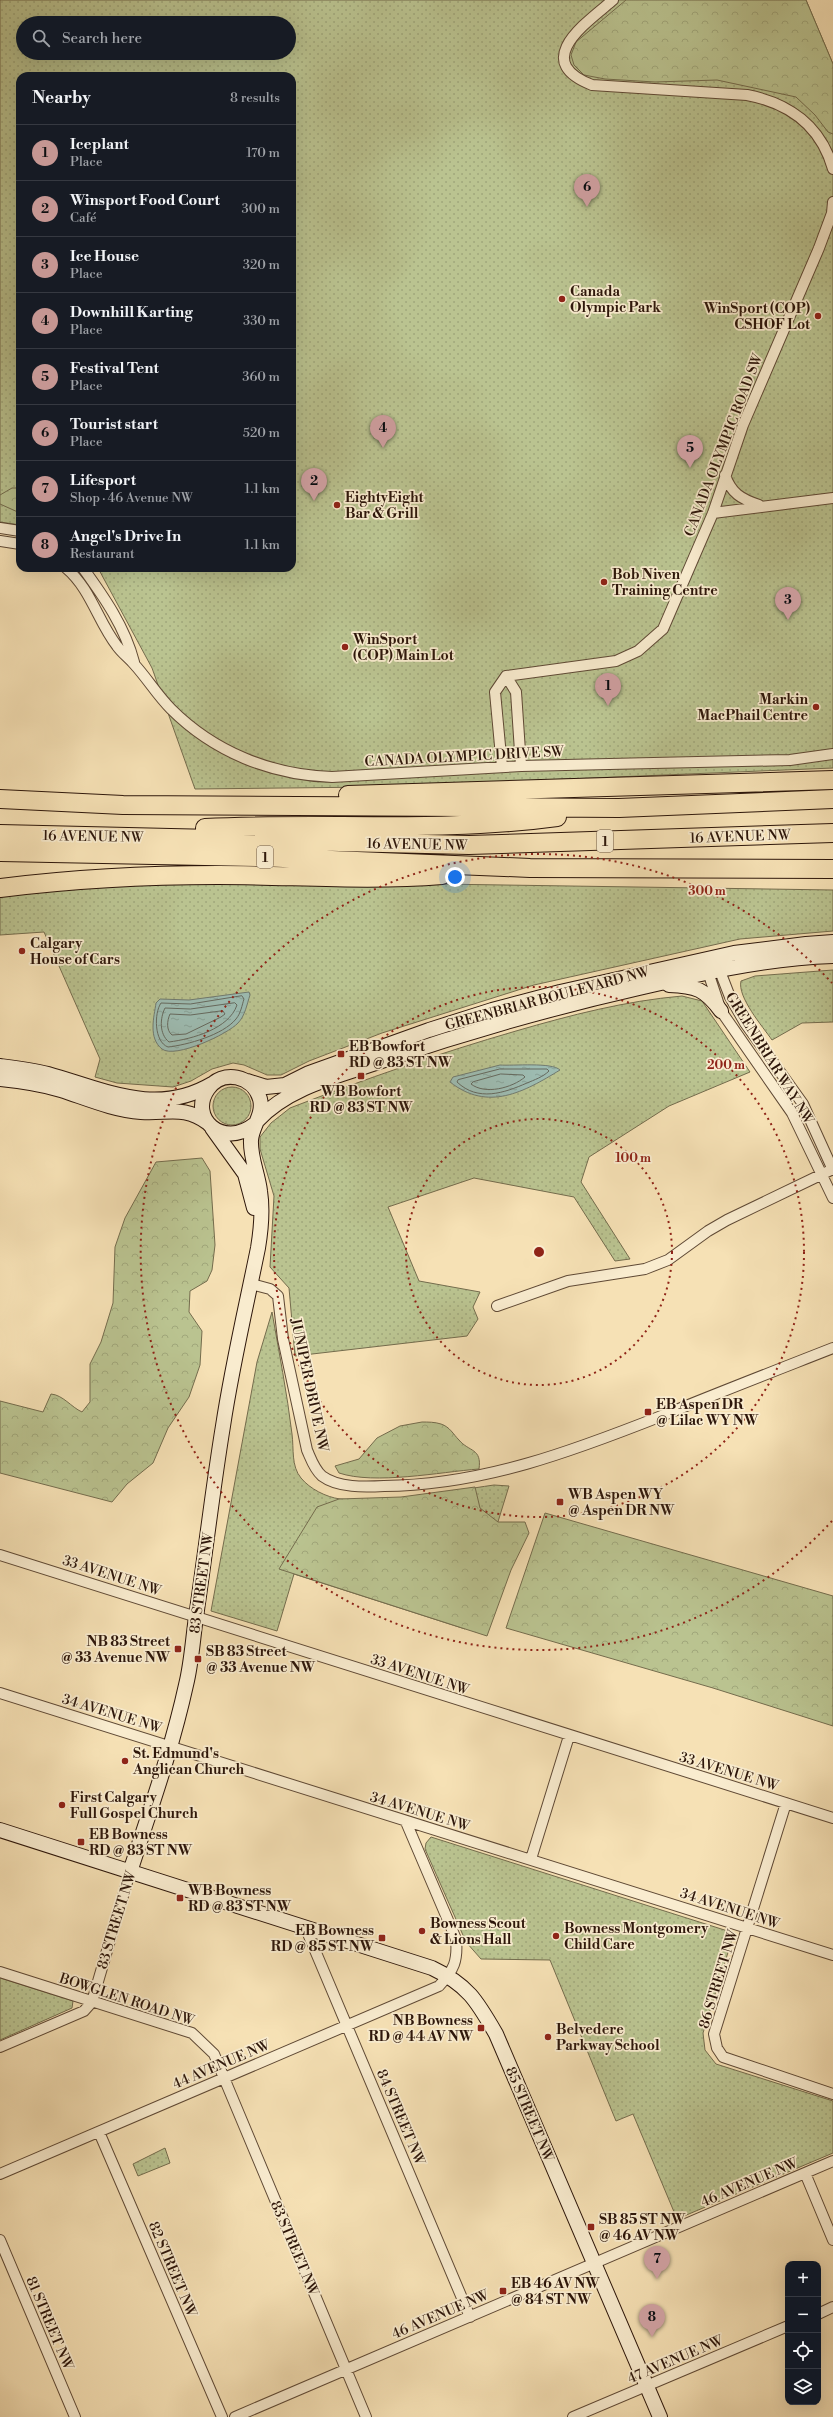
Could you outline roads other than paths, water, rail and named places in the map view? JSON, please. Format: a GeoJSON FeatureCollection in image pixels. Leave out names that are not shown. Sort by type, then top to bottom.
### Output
{"type":"FeatureCollection","features":[{"type":"Feature","properties":{"kind":"highway"},"geometry":{"type":"LineString","coordinates":[[123,805],[372,794],[833,780]]}},
{"type":"Feature","properties":{"kind":"highway"},"geometry":{"type":"LineString","coordinates":[[0,799],[123,805],[619,808],[833,799]]}},
{"type":"Feature","properties":{"kind":"highway"},"geometry":{"type":"LineString","coordinates":[[82,835],[227,827],[432,826],[528,821],[619,808]]}},
{"type":"Feature","properties":{"kind":"highway","name":"16 AVENUE NW"},"geometry":{"type":"LineString","coordinates":[[0,834],[469,845],[833,832]]}},
{"type":"Feature","properties":{"kind":"highway","name":"16 AVENUE NW"},"geometry":{"type":"LineString","coordinates":[[0,852],[243,856],[530,868],[833,869]]}},
{"type":"Feature","properties":{"kind":"highway"},"geometry":{"type":"LineString","coordinates":[[0,888],[81,879],[142,876],[397,879],[530,868]]}},
{"type":"Feature","properties":{"kind":"street"},"geometry":{"type":"LineString","coordinates":[[613,0],[577,30],[566,46],[564,60],[567,68],[576,78],[592,85],[747,94],[768,99],[792,111],[812,128],[827,151],[833,169]]}},
{"type":"Feature","properties":{"kind":"street","name":"CANADA OLYMPIC ROAD SW"},"geometry":{"type":"LineString","coordinates":[[506,676],[616,661],[638,650],[653,640],[663,629],[673,610],[713,513],[743,426],[820,248],[832,213],[833,202]]}},
{"type":"Feature","properties":{"kind":"street"},"geometry":{"type":"LineString","coordinates":[[725,475],[729,486],[741,499],[763,506]]}},
{"type":"Feature","properties":{"kind":"street"},"geometry":{"type":"LineString","coordinates":[[713,513],[833,498]]}},
{"type":"Feature","properties":{"kind":"street"},"geometry":{"type":"LineString","coordinates":[[0,528],[16,530]]}},
{"type":"Feature","properties":{"kind":"street"},"geometry":{"type":"LineString","coordinates":[[0,541],[16,543]]}},
{"type":"Feature","properties":{"kind":"street","name":"CANADA OLYMPIC DRIVE SW"},"geometry":{"type":"LineString","coordinates":[[69,572],[83,588],[117,646],[135,664],[160,696],[193,729],[231,753],[273,769],[302,775],[332,777],[521,766],[790,760],[833,754]]}},
{"type":"Feature","properties":{"kind":"street","name":"CANADA OLYMPIC DRIVE SW"},"geometry":{"type":"LineString","coordinates":[[86,572],[100,591],[128,640],[135,664]]}},
{"type":"Feature","properties":{"kind":"street"},"geometry":{"type":"LineString","coordinates":[[502,767],[495,692],[506,676],[516,692],[521,766]]}},
{"type":"Feature","properties":{"kind":"street","name":"GREENBRIAR BOULEVARD NW"},"geometry":{"type":"LineString","coordinates":[[246,1081],[266,1086],[285,1085],[326,1066],[492,1010],[712,957],[751,950],[833,942]]}},
{"type":"Feature","properties":{"kind":"street","name":"GREENBRIAR BOULEVARD NW"},"geometry":{"type":"LineString","coordinates":[[256,1123],[269,1110],[294,1094],[435,1043],[519,1017],[715,970],[770,961],[833,956]]}},
{"type":"Feature","properties":{"kind":"street"},"geometry":{"type":"LineString","coordinates":[[712,957],[715,970]]}},
{"type":"Feature","properties":{"kind":"street","name":"GREENBRIAR WAY NW"},"geometry":{"type":"LineString","coordinates":[[715,970],[721,1011],[792,1113],[833,1198]]}},
{"type":"Feature","properties":{"kind":"street","name":"GREENBRIAR WAY NW"},"geometry":{"type":"LineString","coordinates":[[715,970],[737,1010],[802,1104],[833,1170]]}},
{"type":"Feature","properties":{"kind":"street"},"geometry":{"type":"LineString","coordinates":[[652,985],[684,986],[700,989],[711,996],[721,1011]]}},
{"type":"Feature","properties":{"kind":"street"},"geometry":{"type":"LineString","coordinates":[[0,1066],[46,1074],[124,1097],[146,1100],[184,1096],[214,1082],[231,1077],[246,1081],[260,1098],[260,1111],[256,1123],[246,1131],[234,1135],[222,1134],[199,1116],[185,1111],[152,1112],[128,1110],[52,1087],[0,1078]]}},
{"type":"Feature","properties":{"kind":"street"},"geometry":{"type":"LineString","coordinates":[[210,1125],[202,1105],[206,1092],[214,1082]]}},
{"type":"Feature","properties":{"kind":"street","name":"83 STREET NW"},"geometry":{"type":"LineString","coordinates":[[92,2002],[130,1872],[171,1746],[187,1682],[223,1424],[261,1232],[262,1208],[251,1142],[256,1123]]}},
{"type":"Feature","properties":{"kind":"street","name":"83 STREET NW"},"geometry":{"type":"LineString","coordinates":[[210,1125],[245,1174],[254,1203],[257,1250]]}},
{"type":"Feature","properties":{"kind":"street"},"geometry":{"type":"LineString","coordinates":[[497,1306],[568,1281],[646,1269],[668,1260],[708,1231],[727,1220],[833,1170]]}},
{"type":"Feature","properties":{"kind":"street","name":"JUNIPER DRIVE NW"},"geometry":{"type":"LineString","coordinates":[[251,1284],[270,1289],[278,1296],[283,1340],[307,1450],[314,1466],[322,1476],[346,1484],[402,1486],[488,1476],[510,1470],[578,1449],[833,1348]]}},
{"type":"Feature","properties":{"kind":"street","name":"33 AVENUE NW"},"geometry":{"type":"LineString","coordinates":[[0,1555],[569,1736],[833,1818]]}},
{"type":"Feature","properties":{"kind":"street","name":"34 AVENUE NW"},"geometry":{"type":"LineString","coordinates":[[0,1693],[171,1746],[406,1822],[531,1859],[833,1955]]}},
{"type":"Feature","properties":{"kind":"street"},"geometry":{"type":"LineString","coordinates":[[531,1859],[569,1736]]}},
{"type":"Feature","properties":{"kind":"street","name":"86 STREET NW"},"geometry":{"type":"LineString","coordinates":[[786,1803],[714,2034],[717,2048],[723,2057],[737,2064],[833,2094]]}},
{"type":"Feature","properties":{"kind":"street"},"geometry":{"type":"LineString","coordinates":[[406,1822],[456,1939],[458,1957],[449,1976]]}},
{"type":"Feature","properties":{"kind":"street","name":"85 STREET NW"},"geometry":{"type":"LineString","coordinates":[[0,1830],[432,1968],[449,1976],[476,1998],[496,2034],[660,2417]]}},
{"type":"Feature","properties":{"kind":"street","name":"84 STREET NW"},"geometry":{"type":"LineString","coordinates":[[306,1929],[470,2317]]}},
{"type":"Feature","properties":{"kind":"street","name":"BOWGLEN ROAD NW"},"geometry":{"type":"LineString","coordinates":[[0,1972],[192,2032],[214,2054],[224,2078]]}},
{"type":"Feature","properties":{"kind":"street","name":"44 AVENUE NW"},"geometry":{"type":"LineString","coordinates":[[0,2174],[439,1986],[449,1976]]}},
{"type":"Feature","properties":{"kind":"street"},"geometry":{"type":"LineString","coordinates":[[0,2047],[84,2011],[92,2002]]}},
{"type":"Feature","properties":{"kind":"street","name":"83 STREET NW"},"geometry":{"type":"LineString","coordinates":[[224,2078],[366,2417]]}},
{"type":"Feature","properties":{"kind":"street","name":"82 STREET NW"},"geometry":{"type":"LineString","coordinates":[[99,2132],[222,2417]]}},
{"type":"Feature","properties":{"kind":"street","name":"46 AVENUE NW"},"geometry":{"type":"LineString","coordinates":[[235,2417],[833,2161]]}},
{"type":"Feature","properties":{"kind":"street"},"geometry":{"type":"LineString","coordinates":[[805,2173],[833,2240]]}},
{"type":"Feature","properties":{"kind":"street","name":"81 STREET NW"},"geometry":{"type":"LineString","coordinates":[[0,2240],[75,2417]]}},
{"type":"Feature","properties":{"kind":"street"},"geometry":{"type":"LineString","coordinates":[[821,2313],[833,2307]]}},
{"type":"Feature","properties":{"kind":"street","name":"47 AVENUE NW"},"geometry":{"type":"LineString","coordinates":[[573,2417],[785,2327]]}},
{"type":"Feature","properties":{"kind":"water"},"geometry":{"type":"Polygon","coordinates":[[[249,992],[250,995],[246,1010],[238,1023],[213,1039],[178,1051],[169,1051],[162,1049],[155,1039],[153,1033],[153,1021],[156,1003],[160,999],[189,1000],[249,992]]]}},
{"type":"Feature","properties":{"kind":"water"},"geometry":{"type":"Polygon","coordinates":[[[500,1065],[541,1065],[560,1070],[533,1085],[506,1096],[478,1096],[464,1091],[450,1082],[453,1077],[500,1065]]]}},
{"type":"Feature","properties":{"kind":"place","name":"Tourist start"},"geometry":{"type":"Point","coordinates":[587,207]}},
{"type":"Feature","properties":{"kind":"place","name":"Canada Olympic Park"},"geometry":{"type":"Point","coordinates":[562,299]}},
{"type":"Feature","properties":{"kind":"place","name":"WinSport (COP) CSHOF Lot"},"geometry":{"type":"Point","coordinates":[818,316]}},
{"type":"Feature","properties":{"kind":"place","name":"Downhill Karting"},"geometry":{"type":"Point","coordinates":[383,448]}},
{"type":"Feature","properties":{"kind":"place","name":"Festival Tent"},"geometry":{"type":"Point","coordinates":[690,468]}},
{"type":"Feature","properties":{"kind":"place","name":"Winsport Food Court"},"geometry":{"type":"Point","coordinates":[314,501]}},
{"type":"Feature","properties":{"kind":"place","name":"EightyEight Bar & Grill"},"geometry":{"type":"Point","coordinates":[337,505]}},
{"type":"Feature","properties":{"kind":"place","name":"Bob Niven Training Centre"},"geometry":{"type":"Point","coordinates":[604,582]}},
{"type":"Feature","properties":{"kind":"place","name":"Ice House"},"geometry":{"type":"Point","coordinates":[788,620]}},
{"type":"Feature","properties":{"kind":"place","name":"WinSport (COP) Main Lot"},"geometry":{"type":"Point","coordinates":[345,647]}},
{"type":"Feature","properties":{"kind":"place","name":"Iceplant"},"geometry":{"type":"Point","coordinates":[608,706]}},
{"type":"Feature","properties":{"kind":"place","name":"Markin MacPhail Centre"},"geometry":{"type":"Point","coordinates":[816,707]}},
{"type":"Feature","properties":{"kind":"place","name":"Calgary House of Cars"},"geometry":{"type":"Point","coordinates":[22,951]}},
{"type":"Feature","properties":{"kind":"place","name":"EB Bowfort RD @ 83 ST NW"},"geometry":{"type":"Point","coordinates":[341,1054]}},
{"type":"Feature","properties":{"kind":"place","name":"WB Bowfort RD @ 83 ST NW"},"geometry":{"type":"Point","coordinates":[361,1076]}},
{"type":"Feature","properties":{"kind":"place","name":"EB Aspen DR @ Lilac WY NW"},"geometry":{"type":"Point","coordinates":[648,1412]}},
{"type":"Feature","properties":{"kind":"place","name":"WB Aspen WY @ Aspen DR NW"},"geometry":{"type":"Point","coordinates":[560,1502]}},
{"type":"Feature","properties":{"kind":"place","name":"NB 83 Street @ 33 Avenue NW"},"geometry":{"type":"Point","coordinates":[178,1649]}},
{"type":"Feature","properties":{"kind":"place","name":"SB 83 Street @ 33 Avenue NW"},"geometry":{"type":"Point","coordinates":[198,1659]}},
{"type":"Feature","properties":{"kind":"place","name":"St. Edmund's Anglican Church"},"geometry":{"type":"Point","coordinates":[125,1761]}},
{"type":"Feature","properties":{"kind":"place","name":"First Calgary Full Gospel Church"},"geometry":{"type":"Point","coordinates":[62,1805]}},
{"type":"Feature","properties":{"kind":"place","name":"EB Bowness RD @ 83 ST NW"},"geometry":{"type":"Point","coordinates":[81,1842]}},
{"type":"Feature","properties":{"kind":"place","name":"WB Bowness RD @ 83 ST NW"},"geometry":{"type":"Point","coordinates":[180,1898]}},
{"type":"Feature","properties":{"kind":"place","name":"Bowness Scout & Lions Hall"},"geometry":{"type":"Point","coordinates":[422,1931]}},
{"type":"Feature","properties":{"kind":"place","name":"Bowness Montgomery Child Care"},"geometry":{"type":"Point","coordinates":[556,1936]}},
{"type":"Feature","properties":{"kind":"place","name":"EB Bowness RD @ 85 ST NW"},"geometry":{"type":"Point","coordinates":[382,1938]}},
{"type":"Feature","properties":{"kind":"place","name":"NB Bowness RD @ 44 AV NW"},"geometry":{"type":"Point","coordinates":[481,2028]}},
{"type":"Feature","properties":{"kind":"place","name":"Belvedere Parkway School"},"geometry":{"type":"Point","coordinates":[548,2037]}},
{"type":"Feature","properties":{"kind":"place","name":"SB 85 ST NW @ 46 AV NW"},"geometry":{"type":"Point","coordinates":[591,2227]}},
{"type":"Feature","properties":{"kind":"place","name":"Lifesport"},"geometry":{"type":"Point","coordinates":[657,2279]}},
{"type":"Feature","properties":{"kind":"place","name":"EB 46 AV NW @ 84 ST NW"},"geometry":{"type":"Point","coordinates":[503,2291]}},
{"type":"Feature","properties":{"kind":"place","name":"Angel's Drive In"},"geometry":{"type":"Point","coordinates":[652,2337]}}]}
